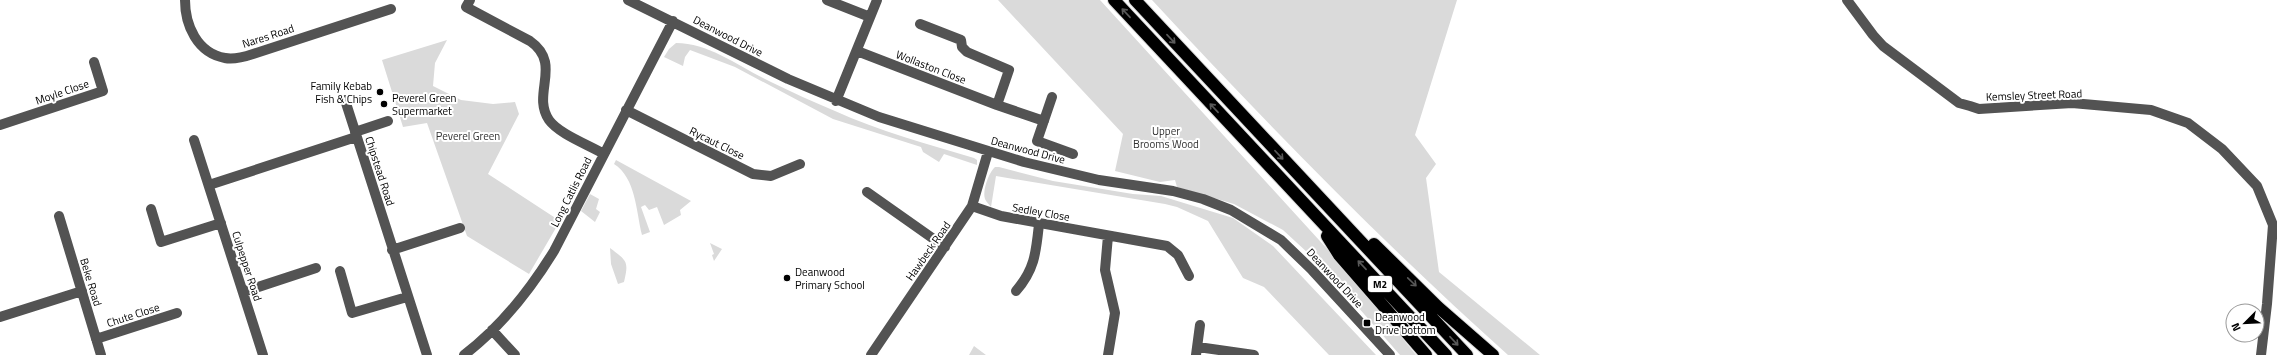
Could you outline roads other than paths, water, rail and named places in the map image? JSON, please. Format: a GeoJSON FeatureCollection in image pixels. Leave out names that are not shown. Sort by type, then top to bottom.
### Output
{"type":"FeatureCollection","features":[{"type":"Feature","properties":{"kind":"highway","name":"M2"},"geometry":{"type":"LineString","coordinates":[[1114,0],[1446,355]]}},
{"type":"Feature","properties":{"kind":"highway","name":"M2"},"geometry":{"type":"LineString","coordinates":[[1135,0],[1467,355]]}},
{"type":"Feature","properties":{"kind":"highway","name":"M2"},"geometry":{"type":"LineString","coordinates":[[1314,214],[1339,255],[1426,355]]}},
{"type":"Feature","properties":{"kind":"highway","name":"M2"},"geometry":{"type":"LineString","coordinates":[[1350,231],[1372,243],[1438,307],[1493,355]]}},
{"type":"Feature","properties":{"kind":"street","name":"Nares Road"},"geometry":{"type":"LineString","coordinates":[[185,0],[187,23],[193,35],[210,52],[225,58],[239,58],[253,54],[391,9]]}},
{"type":"Feature","properties":{"kind":"street"},"geometry":{"type":"LineString","coordinates":[[470,0],[466,7],[530,41],[539,49],[546,66],[543,103],[548,119],[558,128],[604,154]]}},
{"type":"Feature","properties":{"kind":"street","name":"Deanwood Drive"},"geometry":{"type":"LineString","coordinates":[[628,0],[788,79],[879,117],[988,152],[1099,180],[1173,191],[1203,199],[1231,210],[1281,240],[1312,270],[1390,355]]}},
{"type":"Feature","properties":{"kind":"street"},"geometry":{"type":"LineString","coordinates":[[827,0],[870,17]]}},
{"type":"Feature","properties":{"kind":"street"},"geometry":{"type":"LineString","coordinates":[[836,100],[877,0]]}},
{"type":"Feature","properties":{"kind":"street","name":"Kemsley Street Road"},"geometry":{"type":"LineString","coordinates":[[1847,0],[1883,46],[1959,103],[1979,109],[2072,103],[2151,110],[2188,123],[2222,148],[2257,186],[2273,225],[2268,304],[2260,355]]}},
{"type":"Feature","properties":{"kind":"street","name":"Long Catlis Road"},"geometry":{"type":"LineString","coordinates":[[464,355],[492,330],[522,298],[540,274],[554,251],[672,22]]}},
{"type":"Feature","properties":{"kind":"street"},"geometry":{"type":"LineString","coordinates":[[920,24],[961,40],[962,47],[967,52],[1009,70],[997,105]]}},
{"type":"Feature","properties":{"kind":"street","name":"Wollaston Close"},"geometry":{"type":"LineString","coordinates":[[857,51],[997,105],[1044,121]]}},
{"type":"Feature","properties":{"kind":"street","name":"Moyle Close"},"geometry":{"type":"LineString","coordinates":[[0,125],[103,91],[94,62]]}},
{"type":"Feature","properties":{"kind":"street"},"geometry":{"type":"LineString","coordinates":[[1052,97],[1037,141],[1073,154]]}},
{"type":"Feature","properties":{"kind":"street","name":"Chipstead Road"},"geometry":{"type":"LineString","coordinates":[[344,100],[427,355]]}},
{"type":"Feature","properties":{"kind":"street","name":"Rycaut Close"},"geometry":{"type":"LineString","coordinates":[[626,110],[753,174],[771,176],[800,164]]}},
{"type":"Feature","properties":{"kind":"street"},"geometry":{"type":"LineString","coordinates":[[209,185],[388,121]]}},
{"type":"Feature","properties":{"kind":"street","name":"Culpepper Road"},"geometry":{"type":"LineString","coordinates":[[194,140],[264,355]]}},
{"type":"Feature","properties":{"kind":"street","name":"Hawbeck Road"},"geometry":{"type":"LineString","coordinates":[[871,355],[972,206],[988,152]]}},
{"type":"Feature","properties":{"kind":"street"},"geometry":{"type":"LineString","coordinates":[[867,192],[945,247]]}},
{"type":"Feature","properties":{"kind":"street","name":"Sedley Close"},"geometry":{"type":"LineString","coordinates":[[972,206],[996,215],[1171,248],[1178,255],[1189,276]]}},
{"type":"Feature","properties":{"kind":"street"},"geometry":{"type":"LineString","coordinates":[[151,210],[161,242],[221,223]]}},
{"type":"Feature","properties":{"kind":"street","name":"Beke Road"},"geometry":{"type":"LineString","coordinates":[[59,216],[101,355]]}},
{"type":"Feature","properties":{"kind":"street"},"geometry":{"type":"LineString","coordinates":[[1016,291],[1029,275],[1033,264],[1039,224]]}},
{"type":"Feature","properties":{"kind":"street"},"geometry":{"type":"LineString","coordinates":[[392,250],[460,228]]}},
{"type":"Feature","properties":{"kind":"street"},"geometry":{"type":"LineString","coordinates":[[1108,236],[1105,270],[1115,313],[1108,355]]}},
{"type":"Feature","properties":{"kind":"street"},"geometry":{"type":"LineString","coordinates":[[243,292],[316,268]]}},
{"type":"Feature","properties":{"kind":"street"},"geometry":{"type":"LineString","coordinates":[[340,271],[352,313],[407,297]]}},
{"type":"Feature","properties":{"kind":"street"},"geometry":{"type":"LineString","coordinates":[[0,317],[82,291]]}},
{"type":"Feature","properties":{"kind":"street","name":"Chute Close"},"geometry":{"type":"LineString","coordinates":[[96,340],[177,313]]}},
{"type":"Feature","properties":{"kind":"street"},"geometry":{"type":"LineString","coordinates":[[1200,325],[1197,351],[1254,355]]}},
{"type":"Feature","properties":{"kind":"street"},"geometry":{"type":"LineString","coordinates":[[492,330],[515,355]]}},
{"type":"Feature","properties":{"kind":"place","name":"Family Kebab Fish & Chips"},"geometry":{"type":"Point","coordinates":[380,92]}},
{"type":"Feature","properties":{"kind":"place","name":"Peverel Green Supermarket"},"geometry":{"type":"Point","coordinates":[384,104]}},
{"type":"Feature","properties":{"kind":"place","name":"Deanwood Primary School"},"geometry":{"type":"Point","coordinates":[787,278]}},
{"type":"Feature","properties":{"kind":"place","name":"Deanwood Drive bottom"},"geometry":{"type":"Point","coordinates":[1367,323]}},
{"type":"Feature","properties":{"kind":"park label","name":"Peverel Green"},"geometry":{"type":"Point","coordinates":[468,136]}},
{"type":"Feature","properties":{"kind":"park label","name":"Upper Brooms Wood"},"geometry":{"type":"Point","coordinates":[1166,137]}}]}
